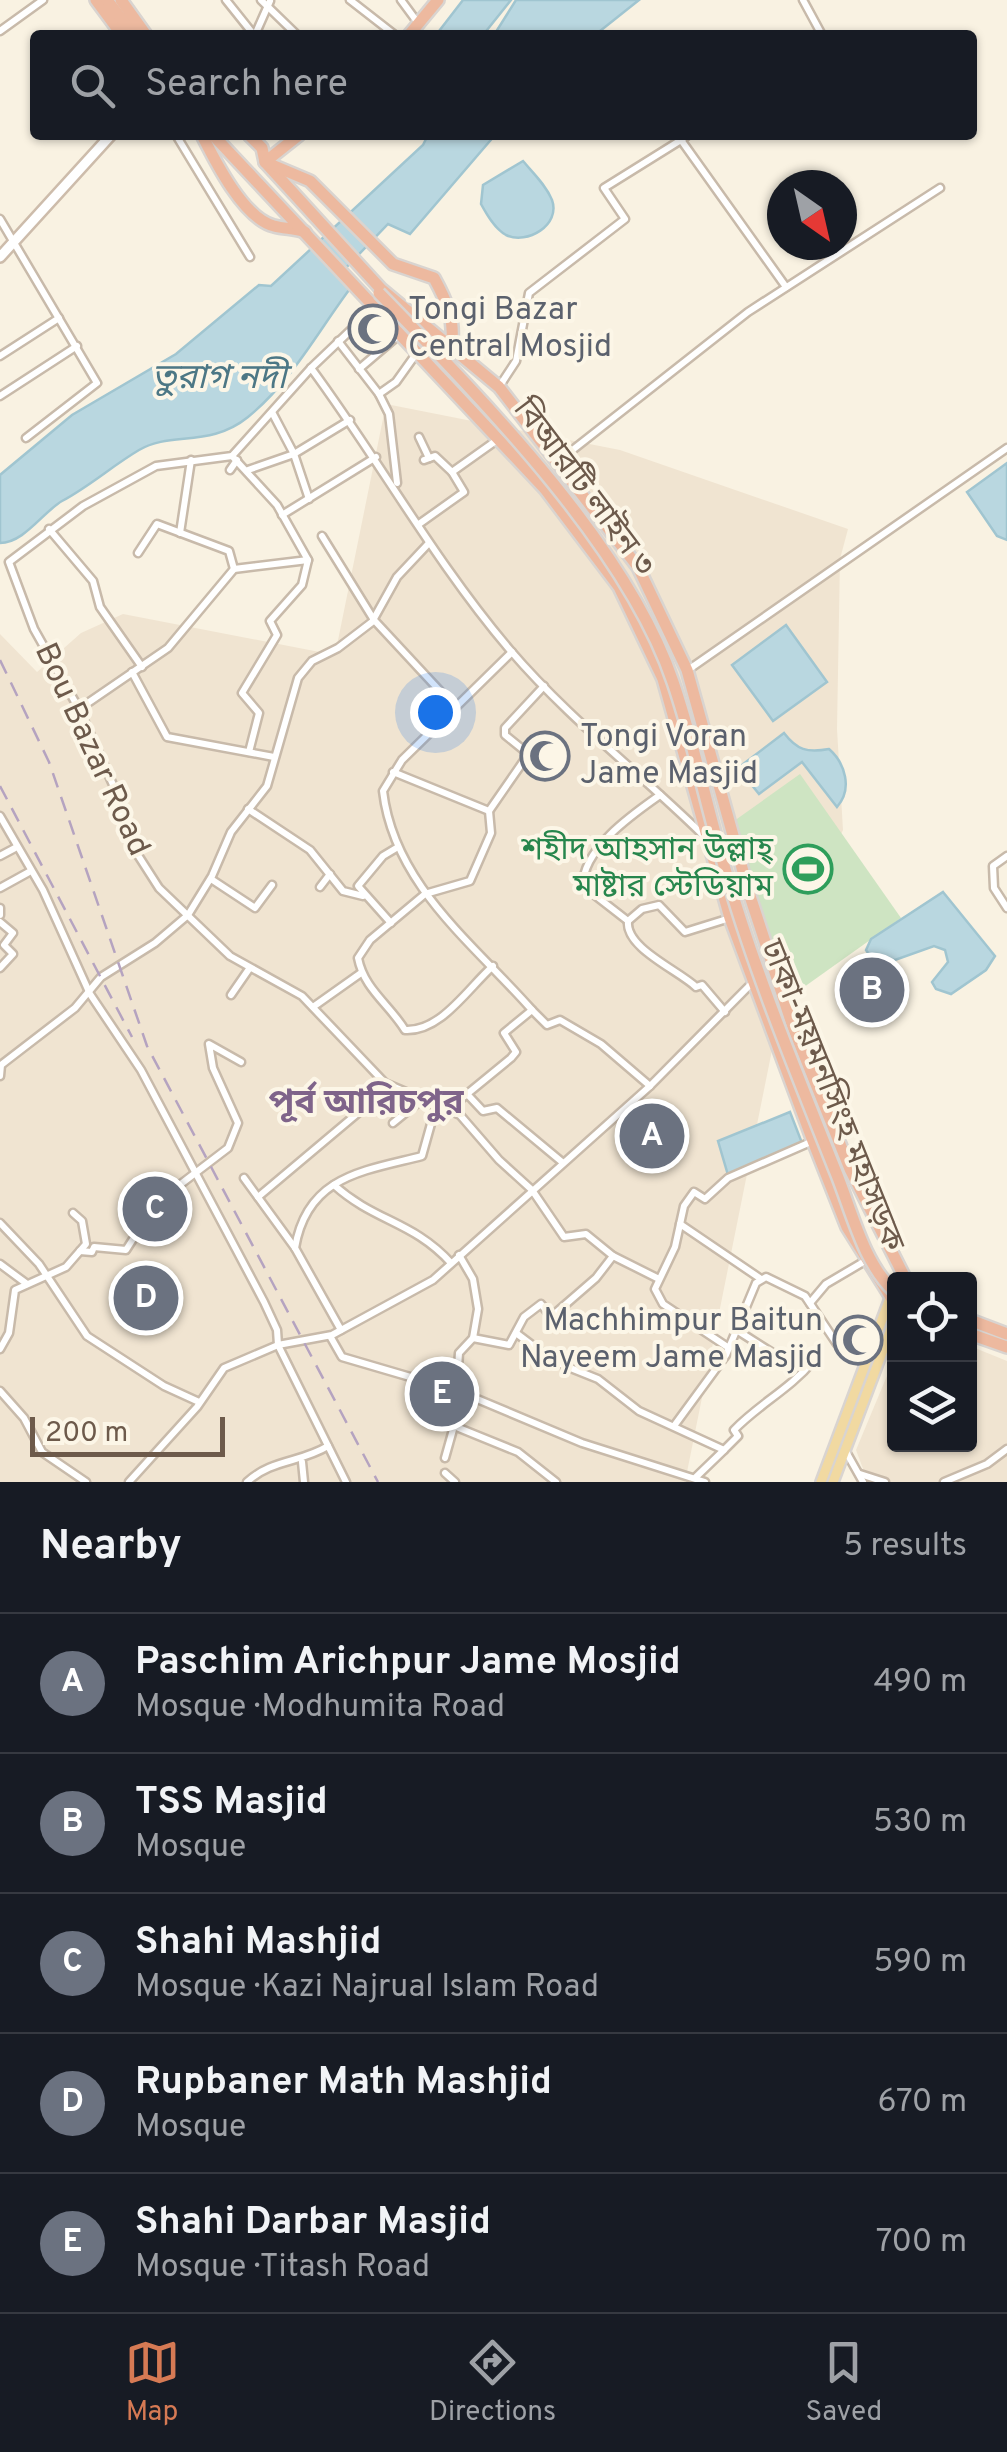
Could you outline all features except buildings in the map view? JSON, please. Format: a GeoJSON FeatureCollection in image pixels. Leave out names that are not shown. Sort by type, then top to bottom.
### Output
{"type":"FeatureCollection","features":[{"type":"Feature","properties":{"kind":"highway"},"geometry":{"type":"LineString","coordinates":[[96,0],[118,30]]}},
{"type":"Feature","properties":{"kind":"highway"},"geometry":{"type":"LineString","coordinates":[[107,0],[130,30]]}},
{"type":"Feature","properties":{"kind":"highway"},"geometry":{"type":"LineString","coordinates":[[122,0],[143,30]]}},
{"type":"Feature","properties":{"kind":"highway"},"geometry":{"type":"LineString","coordinates":[[413,30],[438,0]]}},
{"type":"Feature","properties":{"kind":"highway"},"geometry":{"type":"LineString","coordinates":[[205,140],[228,183],[258,216],[272,226],[316,230]]}},
{"type":"Feature","properties":{"kind":"highway"},"geometry":{"type":"LineString","coordinates":[[218,140],[316,230]]}},
{"type":"Feature","properties":{"kind":"highway","name":"বিআরটি লাইন ৩"},"geometry":{"type":"LineString","coordinates":[[229,140],[487,408],[604,550],[630,592],[674,682],[712,839],[792,1062],[868,1251],[887,1284]]}},
{"type":"Feature","properties":{"kind":"highway"},"geometry":{"type":"LineString","coordinates":[[258,140],[265,162],[373,302],[578,531],[628,602],[664,679],[712,839]]}},
{"type":"Feature","properties":{"kind":"highway"},"geometry":{"type":"LineString","coordinates":[[265,162],[291,140]]}},
{"type":"Feature","properties":{"kind":"highway"},"geometry":{"type":"LineString","coordinates":[[265,162],[310,181],[393,264],[434,278],[448,304],[454,332],[451,346]]}},
{"type":"Feature","properties":{"kind":"highway","name":"ঢাকা-ময়মনসিংহ মহাসড়ক"},"geometry":{"type":"LineString","coordinates":[[316,230],[498,386],[554,464],[621,540],[654,596],[687,670],[794,1027],[850,1169],[900,1272]]}},
{"type":"Feature","properties":{"kind":"highway","name":"ঢাকা-ময়মনসিংহ মহাসড়ক"},"geometry":{"type":"LineString","coordinates":[[712,839],[730,918],[813,1141],[865,1261],[887,1288]]}},
{"type":"Feature","properties":{"kind":"highway"},"geometry":{"type":"LineString","coordinates":[[977,1323],[1007,1334]]}},
{"type":"Feature","properties":{"kind":"highway"},"geometry":{"type":"LineString","coordinates":[[977,1336],[1007,1347]]}},
{"type":"Feature","properties":{"kind":"highway"},"geometry":{"type":"LineString","coordinates":[[977,1344],[1007,1355]]}},
{"type":"Feature","properties":{"kind":"main road"},"geometry":{"type":"LineString","coordinates":[[0,257],[106,140]]}},
{"type":"Feature","properties":{"kind":"main road"},"geometry":{"type":"LineString","coordinates":[[820,1482],[887,1309]]}},
{"type":"Feature","properties":{"kind":"main road"},"geometry":{"type":"LineString","coordinates":[[833,1482],[887,1339]]}},
{"type":"Feature","properties":{"kind":"street"},"geometry":{"type":"LineString","coordinates":[[0,31],[44,0]]}},
{"type":"Feature","properties":{"kind":"street"},"geometry":{"type":"LineString","coordinates":[[226,0],[250,30]]}},
{"type":"Feature","properties":{"kind":"street"},"geometry":{"type":"LineString","coordinates":[[350,0],[389,30]]}},
{"type":"Feature","properties":{"kind":"street"},"geometry":{"type":"LineString","coordinates":[[401,0],[418,24]]}},
{"type":"Feature","properties":{"kind":"street"},"geometry":{"type":"LineString","coordinates":[[804,0],[819,30]]}},
{"type":"Feature","properties":{"kind":"street"},"geometry":{"type":"LineString","coordinates":[[256,30],[266,3],[292,30]]}},
{"type":"Feature","properties":{"kind":"street"},"geometry":{"type":"LineString","coordinates":[[179,140],[250,257]]}},
{"type":"Feature","properties":{"kind":"street"},"geometry":{"type":"LineString","coordinates":[[498,386],[516,361],[530,292],[625,218],[604,188],[680,140]]}},
{"type":"Feature","properties":{"kind":"street"},"geometry":{"type":"LineString","coordinates":[[687,140],[786,287]]}},
{"type":"Feature","properties":{"kind":"street"},"geometry":{"type":"LineString","coordinates":[[554,464],[702,347],[786,287],[940,188]]}},
{"type":"Feature","properties":{"kind":"street"},"geometry":{"type":"LineString","coordinates":[[0,218],[98,383],[26,438]]}},
{"type":"Feature","properties":{"kind":"street"},"geometry":{"type":"LineString","coordinates":[[230,470],[234,458],[373,302]]}},
{"type":"Feature","properties":{"kind":"street"},"geometry":{"type":"LineString","coordinates":[[0,356],[59,318]]}},
{"type":"Feature","properties":{"kind":"street"},"geometry":{"type":"LineString","coordinates":[[359,369],[401,334]]}},
{"type":"Feature","properties":{"kind":"street"},"geometry":{"type":"LineString","coordinates":[[338,341],[379,394],[394,431],[397,488]]}},
{"type":"Feature","properties":{"kind":"street"},"geometry":{"type":"LineString","coordinates":[[0,396],[78,346]]}},
{"type":"Feature","properties":{"kind":"street"},"geometry":{"type":"LineString","coordinates":[[379,394],[396,382],[417,353]]}},
{"type":"Feature","properties":{"kind":"street"},"geometry":{"type":"LineString","coordinates":[[311,368],[397,488],[430,542],[512,652],[660,795],[712,839],[739,852]]}},
{"type":"Feature","properties":{"kind":"street"},"geometry":{"type":"LineString","coordinates":[[274,414],[294,454],[309,499]]}},
{"type":"Feature","properties":{"kind":"street"},"geometry":{"type":"LineString","coordinates":[[248,470],[294,454],[350,420]]}},
{"type":"Feature","properties":{"kind":"street"},"geometry":{"type":"LineString","coordinates":[[419,437],[427,459],[434,456],[452,472],[464,492],[419,524]]}},
{"type":"Feature","properties":{"kind":"street"},"geometry":{"type":"LineString","coordinates":[[452,472],[498,439]]}},
{"type":"Feature","properties":{"kind":"street"},"geometry":{"type":"LineString","coordinates":[[687,670],[1007,448]]}},
{"type":"Feature","properties":{"kind":"street"},"geometry":{"type":"LineString","coordinates":[[142,667],[100,607],[93,581],[49,529],[156,466],[234,458],[282,515],[308,560],[302,585],[270,622],[278,634],[242,694],[260,714],[249,752]]}},
{"type":"Feature","properties":{"kind":"street"},"geometry":{"type":"LineString","coordinates":[[282,515],[376,458]]}},
{"type":"Feature","properties":{"kind":"street"},"geometry":{"type":"LineString","coordinates":[[180,533],[191,460]]}},
{"type":"Feature","properties":{"kind":"street"},"geometry":{"type":"LineString","coordinates":[[138,553],[157,524],[228,551],[234,568]]}},
{"type":"Feature","properties":{"kind":"street","name":"Bou Bazar Road"},"geometry":{"type":"LineString","coordinates":[[49,529],[9,562],[34,629],[79,710],[114,787],[127,838],[159,888],[212,940],[249,969],[302,996],[390,1086]]}},
{"type":"Feature","properties":{"kind":"street"},"geometry":{"type":"LineString","coordinates":[[322,536],[374,620],[453,705]]}},
{"type":"Feature","properties":{"kind":"street"},"geometry":{"type":"LineString","coordinates":[[0,1076],[1,1064],[90,994],[100,977],[155,943],[188,914],[210,879],[230,832],[266,786],[298,678],[312,661],[338,648],[374,620],[397,577],[430,542]]}},
{"type":"Feature","properties":{"kind":"street"},"geometry":{"type":"LineString","coordinates":[[79,710],[168,648],[234,568],[308,560]]}},
{"type":"Feature","properties":{"kind":"street"},"geometry":{"type":"LineString","coordinates":[[512,652],[453,705],[393,772],[383,791],[398,847],[425,894],[532,1010],[547,1024],[560,1020],[600,1044],[650,1086]]}},
{"type":"Feature","properties":{"kind":"street"},"geometry":{"type":"LineString","coordinates":[[132,672],[167,737],[274,758]]}},
{"type":"Feature","properties":{"kind":"street"},"geometry":{"type":"LineString","coordinates":[[493,966],[440,1020],[416,1031],[405,1030],[361,973],[358,958],[370,940],[425,894],[470,881],[491,833],[489,811],[526,759],[526,752],[506,736],[505,728],[544,686]]}},
{"type":"Feature","properties":{"kind":"street"},"geometry":{"type":"LineString","coordinates":[[393,772],[489,811]]}},
{"type":"Feature","properties":{"kind":"street"},"geometry":{"type":"LineString","coordinates":[[660,795],[612,834],[584,875],[583,886],[628,921],[630,935],[646,952],[696,987],[702,985],[725,1012]]}},
{"type":"Feature","properties":{"kind":"street"},"geometry":{"type":"LineString","coordinates":[[248,809],[310,850],[344,891],[363,896]]}},
{"type":"Feature","properties":{"kind":"street"},"geometry":{"type":"LineString","coordinates":[[0,816],[15,848],[43,890],[90,994],[141,1070],[264,1302],[277,1330],[278,1345],[346,1482]]}},
{"type":"Feature","properties":{"kind":"street"},"geometry":{"type":"LineString","coordinates":[[391,923],[358,886],[383,856],[398,847]]}},
{"type":"Feature","properties":{"kind":"street"},"geometry":{"type":"LineString","coordinates":[[0,856],[15,848]]}},
{"type":"Feature","properties":{"kind":"street"},"geometry":{"type":"LineString","coordinates":[[1007,856],[994,866],[994,888],[1007,908]]}},
{"type":"Feature","properties":{"kind":"street"},"geometry":{"type":"LineString","coordinates":[[0,888],[29,872]]}},
{"type":"Feature","properties":{"kind":"street"},"geometry":{"type":"LineString","coordinates":[[320,886],[330,874]]}},
{"type":"Feature","properties":{"kind":"street"},"geometry":{"type":"LineString","coordinates":[[210,879],[255,908],[272,885]]}},
{"type":"Feature","properties":{"kind":"street"},"geometry":{"type":"LineString","coordinates":[[628,921],[642,909],[659,905],[685,932],[730,918]]}},
{"type":"Feature","properties":{"kind":"street"},"geometry":{"type":"LineString","coordinates":[[0,915],[13,933],[4,945],[12,954],[0,968]]}},
{"type":"Feature","properties":{"kind":"street"},"geometry":{"type":"LineString","coordinates":[[231,995],[249,969]]}},
{"type":"Feature","properties":{"kind":"street"},"geometry":{"type":"LineString","coordinates":[[313,1007],[361,973]]}},
{"type":"Feature","properties":{"kind":"street"},"geometry":{"type":"LineString","coordinates":[[129,1482],[200,1402],[224,1368],[278,1345],[330,1336],[403,1300],[451,1264],[650,1086],[753,982]]}},
{"type":"Feature","properties":{"kind":"street"},"geometry":{"type":"LineString","coordinates":[[450,1108],[516,1052],[504,1033],[532,1010]]}},
{"type":"Feature","properties":{"kind":"street"},"geometry":{"type":"LineString","coordinates":[[80,1251],[92,1252],[94,1247],[126,1250],[156,1203],[228,1148],[238,1123],[213,1068],[208,1044],[240,1062]]}},
{"type":"Feature","properties":{"kind":"street"},"geometry":{"type":"LineString","coordinates":[[258,1197],[390,1086],[422,1101],[450,1108],[532,1190],[564,1237],[586,1234],[613,1256],[659,1280]]}},
{"type":"Feature","properties":{"kind":"street"},"geometry":{"type":"LineString","coordinates":[[468,1095],[483,1111],[497,1108],[562,1162]]}},
{"type":"Feature","properties":{"kind":"street"},"geometry":{"type":"LineString","coordinates":[[393,1124],[422,1101]]}},
{"type":"Feature","properties":{"kind":"street"},"geometry":{"type":"LineString","coordinates":[[296,1248],[300,1223],[334,1185],[373,1166],[422,1156],[436,1106]]}},
{"type":"Feature","properties":{"kind":"street"},"geometry":{"type":"LineString","coordinates":[[729,1348],[662,1304],[655,1289],[684,1206],[694,1192],[705,1199],[728,1178],[813,1141]]}},
{"type":"Feature","properties":{"kind":"street"},"geometry":{"type":"LineString","coordinates":[[244,1178],[296,1248],[342,1330]]}},
{"type":"Feature","properties":{"kind":"street"},"geometry":{"type":"LineString","coordinates":[[334,1185],[376,1216],[405,1224],[430,1240],[451,1264]]}},
{"type":"Feature","properties":{"kind":"street"},"geometry":{"type":"LineString","coordinates":[[0,1349],[9,1333],[13,1292],[66,1267],[80,1251],[86,1232],[73,1213]]}},
{"type":"Feature","properties":{"kind":"street"},"geometry":{"type":"LineString","coordinates":[[0,1223],[39,1264],[87,1336],[164,1386],[200,1402]]}},
{"type":"Feature","properties":{"kind":"street"},"geometry":{"type":"LineString","coordinates":[[680,1224],[762,1279],[774,1278],[810,1303],[837,1344],[869,1350]]}},
{"type":"Feature","properties":{"kind":"street"},"geometry":{"type":"LineString","coordinates":[[445,1458],[454,1426],[459,1353],[473,1338],[476,1295],[459,1255]]}},
{"type":"Feature","properties":{"kind":"street"},"geometry":{"type":"LineString","coordinates":[[473,1338],[509,1345],[524,1316],[542,1304],[551,1317],[574,1300],[613,1256]]}},
{"type":"Feature","properties":{"kind":"street"},"geometry":{"type":"LineString","coordinates":[[810,1303],[826,1284],[865,1261]]}},
{"type":"Feature","properties":{"kind":"street"},"geometry":{"type":"LineString","coordinates":[[0,1264],[28,1285]]}},
{"type":"Feature","properties":{"kind":"street"},"geometry":{"type":"LineString","coordinates":[[674,1426],[729,1348],[762,1279]]}},
{"type":"Feature","properties":{"kind":"street"},"geometry":{"type":"LineString","coordinates":[[738,1331],[771,1352],[766,1356]]}},
{"type":"Feature","properties":{"kind":"street"},"geometry":{"type":"LineString","coordinates":[[516,1333],[553,1360],[598,1379],[625,1402],[724,1450]]}},
{"type":"Feature","properties":{"kind":"street"},"geometry":{"type":"LineString","coordinates":[[330,1336],[342,1356],[458,1392],[582,1444],[706,1482]]}},
{"type":"Feature","properties":{"kind":"street"},"geometry":{"type":"LineString","coordinates":[[695,1478],[738,1436],[734,1430],[748,1416],[796,1381],[814,1362]]}},
{"type":"Feature","properties":{"kind":"street"},"geometry":{"type":"LineString","coordinates":[[0,1391],[24,1418],[42,1452],[86,1482]]}},
{"type":"Feature","properties":{"kind":"street"},"geometry":{"type":"LineString","coordinates":[[454,1426],[518,1452],[556,1482]]}},
{"type":"Feature","properties":{"kind":"street"},"geometry":{"type":"LineString","coordinates":[[246,1482],[276,1462],[302,1462],[328,1446]]}},
{"type":"Feature","properties":{"kind":"street"},"geometry":{"type":"LineString","coordinates":[[944,1482],[987,1464],[1007,1449]]}},
{"type":"Feature","properties":{"kind":"street"},"geometry":{"type":"LineString","coordinates":[[845,1450],[863,1482]]}},
{"type":"Feature","properties":{"kind":"street"},"geometry":{"type":"LineString","coordinates":[[302,1462],[304,1482]]}},
{"type":"Feature","properties":{"kind":"street"},"geometry":{"type":"LineString","coordinates":[[445,1473],[455,1482]]}},
{"type":"Feature","properties":{"kind":"street"},"geometry":{"type":"LineString","coordinates":[[858,1474],[885,1482]]}},
{"type":"Feature","properties":{"kind":"shaded area"},"geometry":{"type":"Polygon","coordinates":[[[386,404],[620,450],[848,529],[840,559],[837,729],[843,830],[796,931],[685,1482],[0,1482],[0,634],[37,672],[81,633],[123,614],[335,655],[386,404]]]}},
{"type":"Feature","properties":{"kind":"shaded area"},"geometry":{"type":"Polygon","coordinates":[[[977,1349],[1007,1361],[1007,1482],[868,1482],[856,1450],[887,1376],[887,1452],[977,1452],[977,1349]]]}},
{"type":"Feature","properties":{"kind":"green space","name":"শহীদ আহসান উল্লাহ্‌ মাষ্টার স্টেডিয়াম"},"geometry":{"type":"Polygon","coordinates":[[[800,774],[901,918],[790,997],[734,821],[800,774]]]}},
{"type":"Feature","properties":{"kind":"water"},"geometry":{"type":"Polygon","coordinates":[[[463,0],[511,0],[487,30],[440,30],[463,0]]]}},
{"type":"Feature","properties":{"kind":"water"},"geometry":{"type":"Polygon","coordinates":[[[516,0],[639,0],[601,30],[497,30],[516,0]]]}},
{"type":"Feature","properties":{"kind":"water","name":"তুরাগ নদী"},"geometry":{"type":"Polygon","coordinates":[[[426,140],[491,140],[410,234],[388,224],[340,274],[349,290],[290,373],[263,403],[234,427],[219,433],[164,441],[139,450],[55,506],[17,538],[0,543],[0,475],[72,415],[176,354],[259,285],[271,286],[426,140]]]}},
{"type":"Feature","properties":{"kind":"water"},"geometry":{"type":"Polygon","coordinates":[[[523,161],[546,189],[553,209],[552,217],[540,231],[514,237],[498,229],[486,213],[481,204],[483,185],[523,161]]]}},
{"type":"Feature","properties":{"kind":"water"},"geometry":{"type":"Polygon","coordinates":[[[1007,463],[1007,540],[997,536],[967,492],[1007,463]]]}},
{"type":"Feature","properties":{"kind":"water"},"geometry":{"type":"Polygon","coordinates":[[[786,625],[827,682],[773,721],[732,665],[786,625]]]}},
{"type":"Feature","properties":{"kind":"water"},"geometry":{"type":"Polygon","coordinates":[[[784,733],[803,749],[829,749],[835,755],[846,784],[837,807],[802,762],[759,794],[738,768],[784,733]]]}},
{"type":"Feature","properties":{"kind":"water"},"geometry":{"type":"Polygon","coordinates":[[[943,892],[995,956],[986,970],[951,994],[936,989],[932,982],[948,962],[945,950],[934,946],[895,960],[871,957],[866,950],[871,939],[943,892]]]}},
{"type":"Feature","properties":{"kind":"water"},"geometry":{"type":"Polygon","coordinates":[[[790,1112],[802,1143],[728,1175],[718,1141],[790,1112]]]}},
{"type":"Feature","properties":{"kind":"railway"},"geometry":{"type":"LineString","coordinates":[[0,660],[49,762],[147,1046],[378,1482]]}},
{"type":"Feature","properties":{"kind":"railway"},"geometry":{"type":"LineString","coordinates":[[0,786],[132,1037]]}},
{"type":"Feature","properties":{"kind":"place","name":"Tongi Bazar Central Mosjid"},"geometry":{"type":"Point","coordinates":[373,329]}},
{"type":"Feature","properties":{"kind":"place","name":"Tongi Voran Jame Masjid"},"geometry":{"type":"Point","coordinates":[545,756]}},
{"type":"Feature","properties":{"kind":"place","name":"শহীদ আহসান উল্লাহ্‌ মাষ্টার স্টেডিয়াম"},"geometry":{"type":"Point","coordinates":[808,869]}},
{"type":"Feature","properties":{"kind":"place","name":"TSS Masjid"},"geometry":{"type":"Point","coordinates":[872,990]}},
{"type":"Feature","properties":{"kind":"place","name":"Paschim Arichpur Jame Mosjid"},"geometry":{"type":"Point","coordinates":[652,1136]}},
{"type":"Feature","properties":{"kind":"place","name":"Shahi Mashjid"},"geometry":{"type":"Point","coordinates":[155,1209]}},
{"type":"Feature","properties":{"kind":"place","name":"Rupbaner Math Mashjid"},"geometry":{"type":"Point","coordinates":[146,1298]}},
{"type":"Feature","properties":{"kind":"place","name":"Machhimpur Baitun Nayeem Jame Masjid"},"geometry":{"type":"Point","coordinates":[858,1340]}},
{"type":"Feature","properties":{"kind":"place","name":"Shahi Darbar Masjid"},"geometry":{"type":"Point","coordinates":[442,1394]}},
{"type":"Feature","properties":{"kind":"district","name":"পূর্ব আরিচপুর"},"geometry":{"type":"Point","coordinates":[366,1104]}}]}
